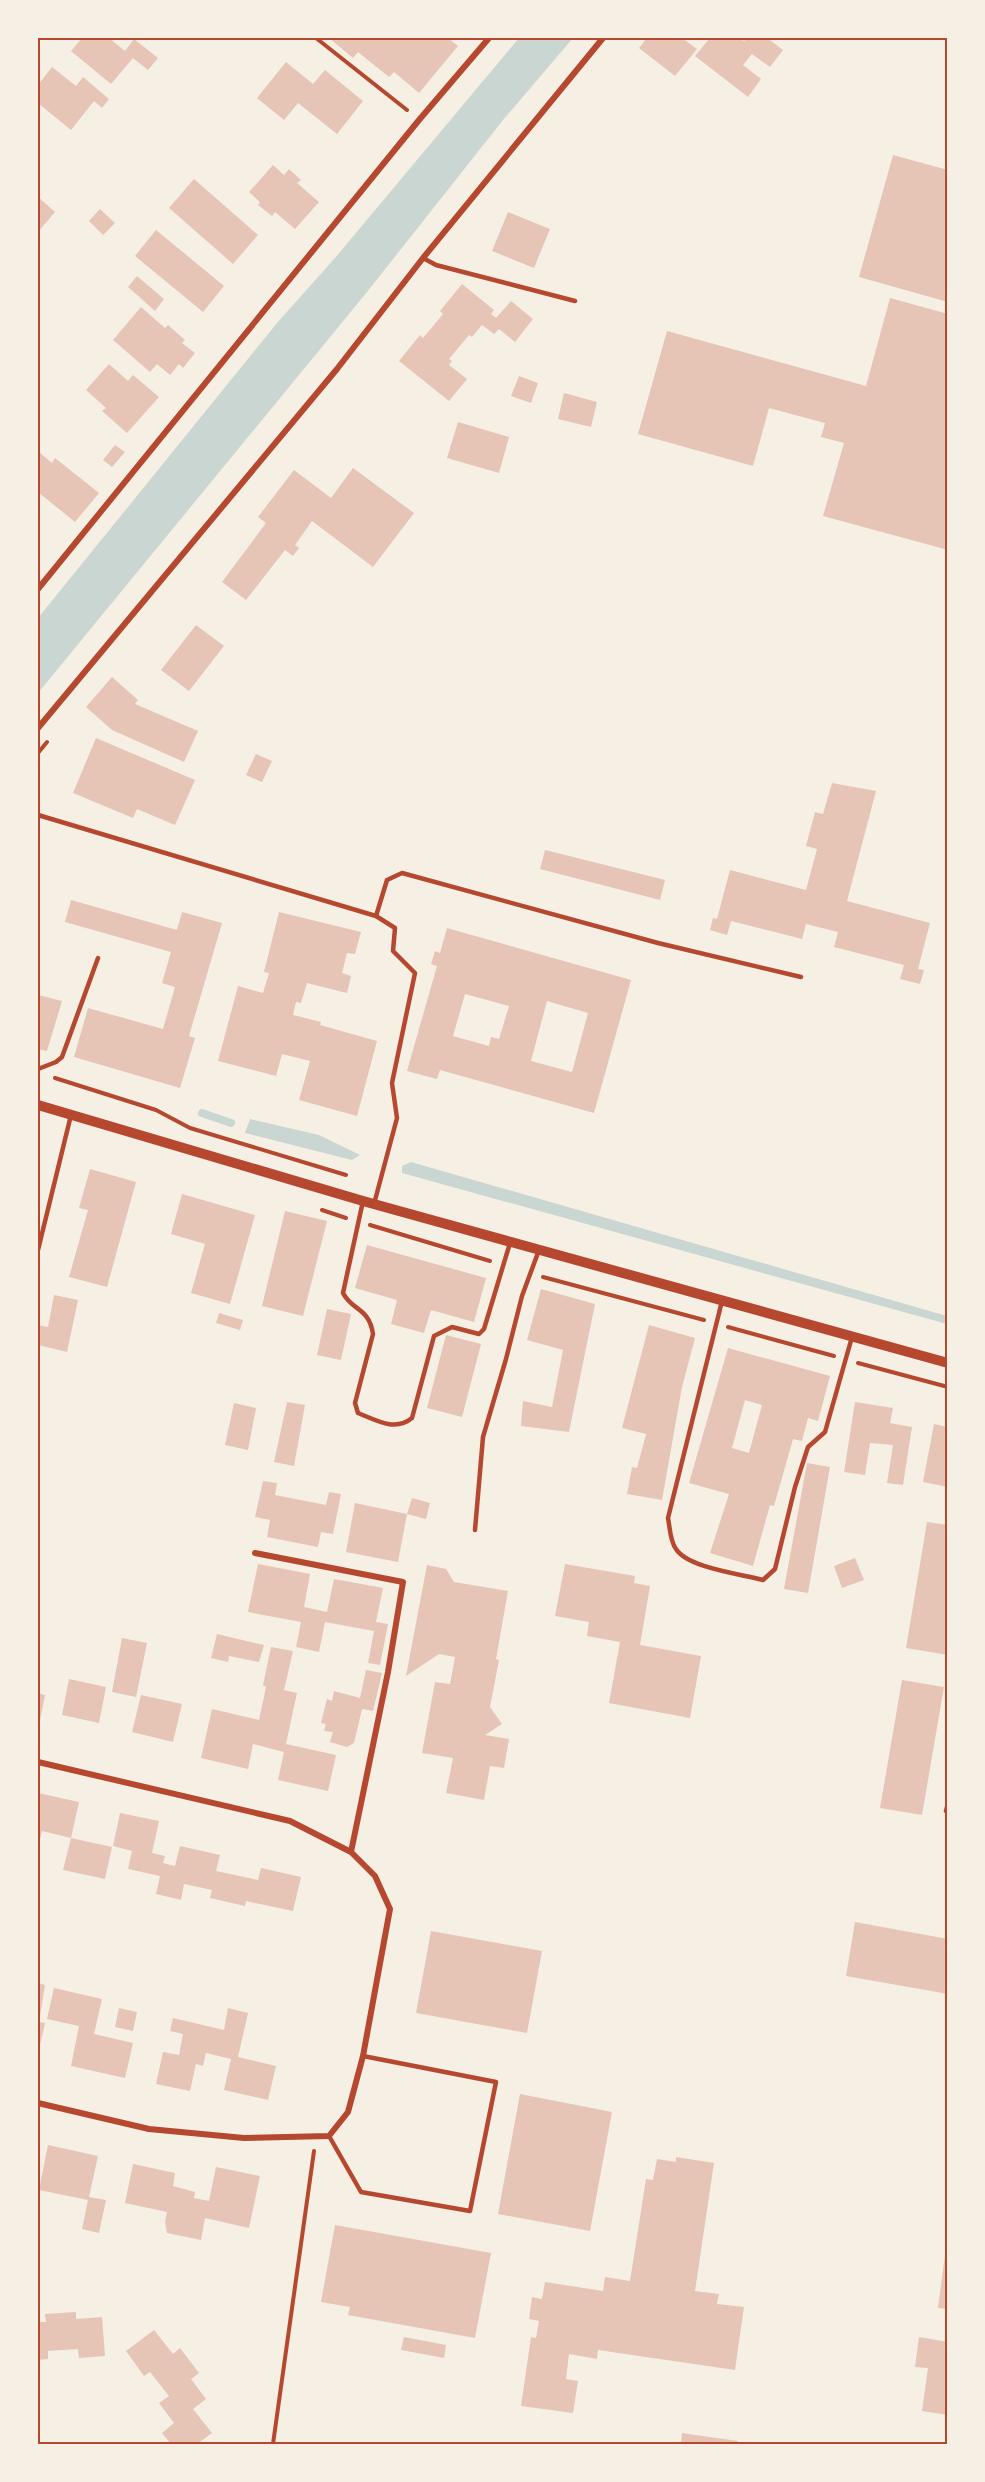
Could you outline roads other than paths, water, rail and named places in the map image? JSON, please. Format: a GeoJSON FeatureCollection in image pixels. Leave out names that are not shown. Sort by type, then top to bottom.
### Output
{"type":"FeatureCollection","features":[{"type":"Feature","properties":{"kind":"street"},"geometry":{"type":"LineString","coordinates":[[38,589],[419,120],[489,38]]}},
{"type":"Feature","properties":{"kind":"street"},"geometry":{"type":"LineString","coordinates":[[38,728],[337,369],[423,258],[603,38]]}},
{"type":"Feature","properties":{"kind":"street"},"geometry":{"type":"LineString","coordinates":[[38,1105],[368,1202],[948,1363]]}},
{"type":"Feature","properties":{"kind":"street"},"geometry":{"type":"LineString","coordinates":[[255,1553],[403,1582],[388,1672],[351,1852]]}},
{"type":"Feature","properties":{"kind":"street"},"geometry":{"type":"LineString","coordinates":[[38,1762],[290,1821],[351,1852],[375,1876],[390,1909],[363,2056],[348,2112],[329,2136],[244,2138],[149,2128],[38,2103]]}},
{"type":"Feature","properties":{"kind":"lane"},"geometry":{"type":"LineString","coordinates":[[423,258],[436,265],[575,301]]}},
{"type":"Feature","properties":{"kind":"lane"},"geometry":{"type":"LineString","coordinates":[[38,815],[376,916],[395,928],[393,951],[415,973],[392,1083],[397,1118],[379,1185],[368,1202],[343,1293],[364,1312],[372,1325],[373,1334],[355,1403],[358,1413],[391,1426],[405,1423],[412,1418],[435,1336],[452,1328],[478,1334],[484,1329],[511,1242]]}},
{"type":"Feature","properties":{"kind":"lane"},"geometry":{"type":"LineString","coordinates":[[376,916],[387,880],[402,873],[658,943],[801,977]]}},
{"type":"Feature","properties":{"kind":"lane"},"geometry":{"type":"LineString","coordinates":[[38,1069],[62,1057],[98,958]]}},
{"type":"Feature","properties":{"kind":"lane"},"geometry":{"type":"LineString","coordinates":[[38,1250],[71,1115]]}},
{"type":"Feature","properties":{"kind":"lane"},"geometry":{"type":"LineString","coordinates":[[475,1530],[483,1437],[522,1296],[539,1250]]}},
{"type":"Feature","properties":{"kind":"lane"},"geometry":{"type":"LineString","coordinates":[[722,1301],[668,1518],[674,1548],[682,1557],[703,1565],[763,1580],[775,1569],[795,1487],[808,1447],[825,1432],[852,1337]]}},
{"type":"Feature","properties":{"kind":"lane"},"geometry":{"type":"LineString","coordinates":[[946,1811],[948,1803]]}},
{"type":"Feature","properties":{"kind":"lane"},"geometry":{"type":"LineString","coordinates":[[329,2136],[361,2192],[470,2211],[496,2082],[363,2056]]}},
{"type":"Feature","properties":{"kind":"waterway"},"geometry":{"type":"LineString","coordinates":[[202,1113],[231,1123]]}}]}
